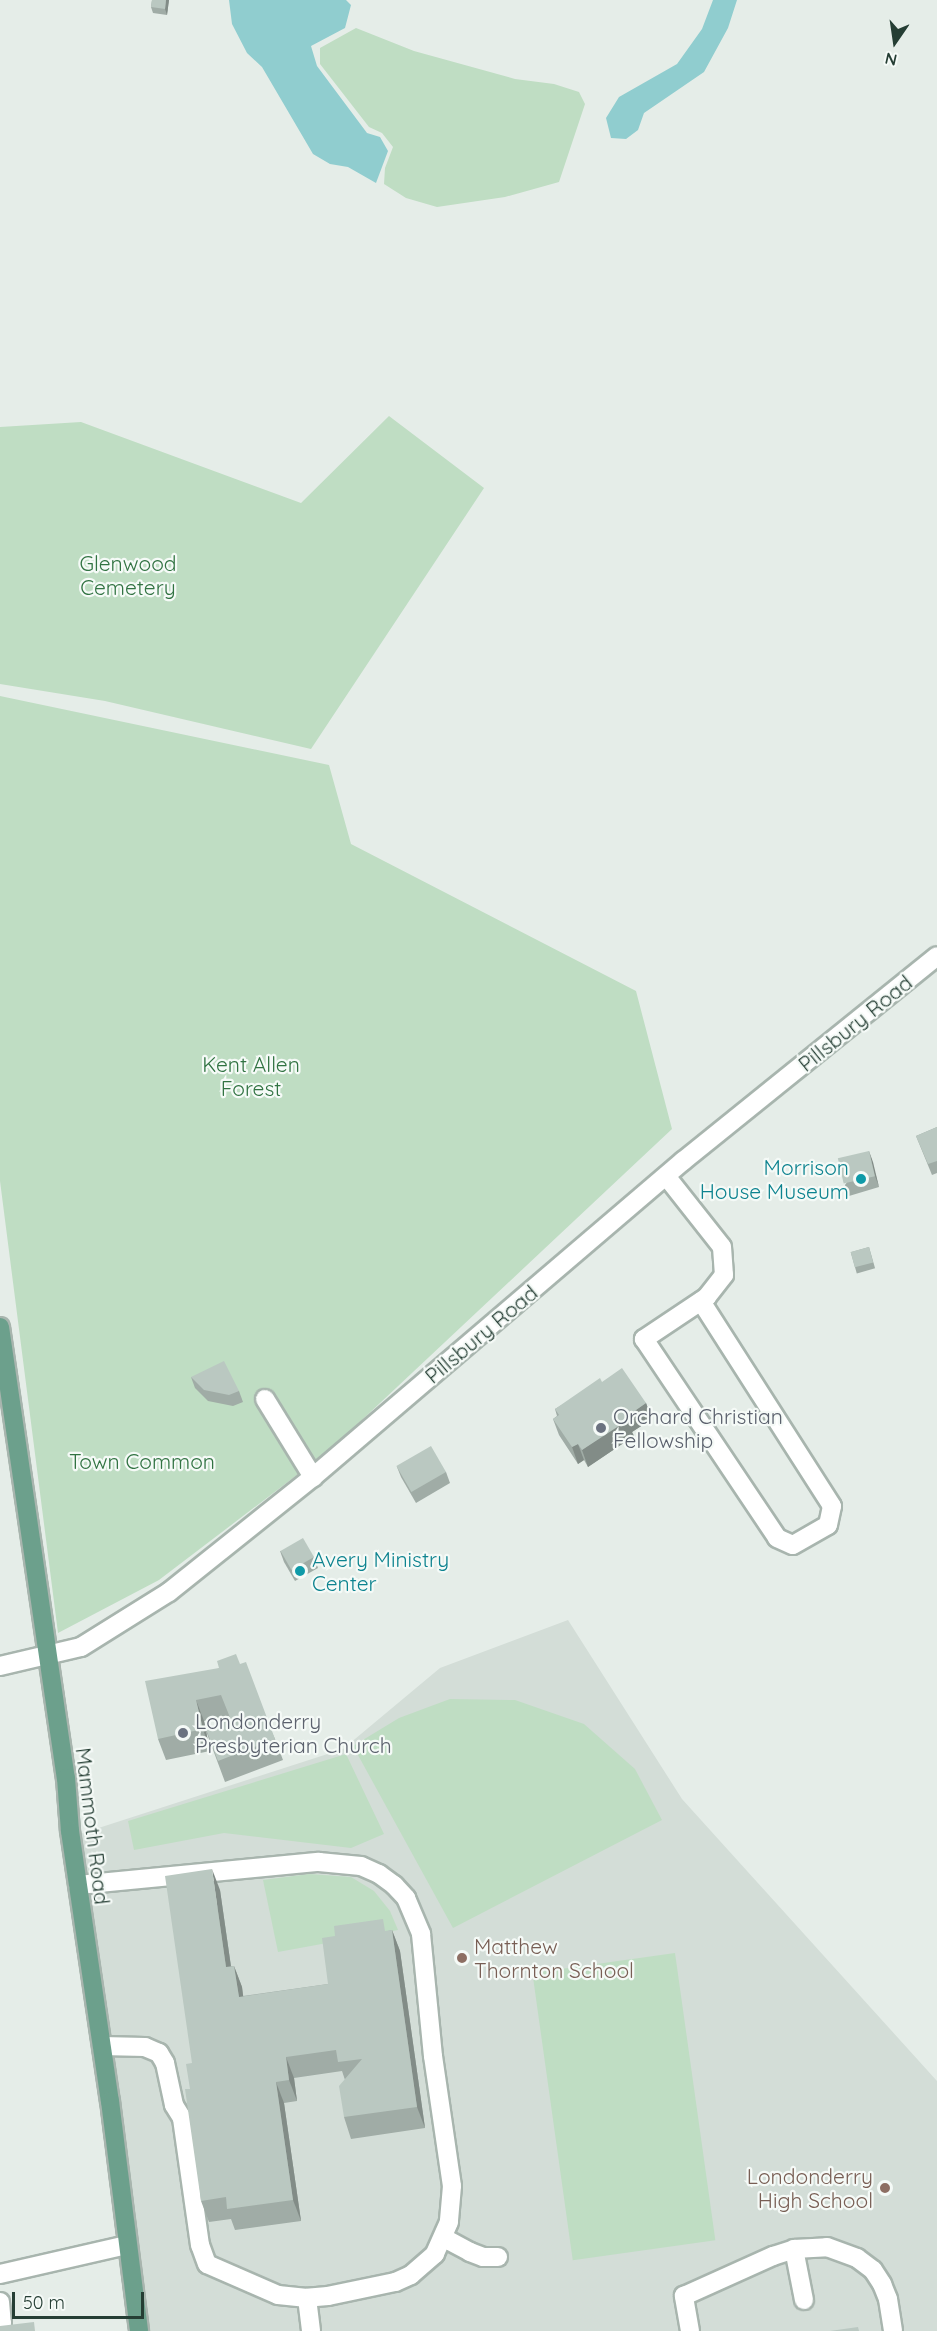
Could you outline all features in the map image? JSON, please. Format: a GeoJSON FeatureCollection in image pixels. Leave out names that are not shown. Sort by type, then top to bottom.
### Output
{"type":"FeatureCollection","features":[{"type":"Feature","properties":{"kind":"main road","name":"Mammoth Road"},"geometry":{"type":"LineString","coordinates":[[0,1327],[5,1404],[66,1778],[78,1885],[102,2046],[139,2331]]}},
{"type":"Feature","properties":{"kind":"street","name":"Pillsbury Road"},"geometry":{"type":"LineString","coordinates":[[0,1666],[47,1657],[81,1647],[130,1619],[169,1592],[313,1477],[666,1176],[937,956]]}},
{"type":"Feature","properties":{"kind":"street"},"geometry":{"type":"LineString","coordinates":[[666,1176],[722,1247],[724,1275],[701,1301],[644,1339],[777,1538],[793,1545],[828,1525],[832,1506],[701,1301]]}},
{"type":"Feature","properties":{"kind":"street"},"geometry":{"type":"LineString","coordinates":[[265,1399],[313,1477]]}},
{"type":"Feature","properties":{"kind":"street"},"geometry":{"type":"LineString","coordinates":[[78,1885],[341,1862],[361,1866],[380,1874],[394,1885],[406,1898],[421,1934],[433,2056],[452,2186],[452,2204],[444,2238],[435,2254],[411,2275],[395,2282],[307,2298],[279,2295],[207,2264],[200,2246],[182,2118],[174,2105],[165,2063],[159,2053],[145,2047],[102,2046]]}},
{"type":"Feature","properties":{"kind":"street"},"geometry":{"type":"LineString","coordinates":[[444,2238],[470,2253],[498,2257]]}},
{"type":"Feature","properties":{"kind":"street"},"geometry":{"type":"LineString","coordinates":[[0,2274],[128,2245]]}},
{"type":"Feature","properties":{"kind":"street"},"geometry":{"type":"LineString","coordinates":[[690,2331],[684,2296],[794,2249],[834,2248],[857,2258],[873,2270],[888,2299],[893,2331]]}},
{"type":"Feature","properties":{"kind":"street"},"geometry":{"type":"LineString","coordinates":[[794,2249],[804,2300]]}},
{"type":"Feature","properties":{"kind":"street"},"geometry":{"type":"LineString","coordinates":[[307,2298],[311,2331]]}},
{"type":"Feature","properties":{"kind":"street"},"geometry":{"type":"LineString","coordinates":[[0,2302],[2,2323],[0,2330]]}},
{"type":"Feature","properties":{"kind":"shaded area","name":"Matthew Thornton School"},"geometry":{"type":"Polygon","coordinates":[[[568,1620],[682,1799],[937,2081],[937,2331],[150,2331],[80,1834],[343,1749],[440,1668],[568,1620]]]}},
{"type":"Feature","properties":{"kind":"green space"},"geometry":{"type":"Polygon","coordinates":[[[356,28],[414,51],[515,79],[554,84],[579,92],[585,104],[559,182],[505,197],[437,207],[406,198],[384,184],[385,168],[393,147],[382,133],[369,127],[320,64],[320,48],[356,28]]]}},
{"type":"Feature","properties":{"kind":"green space","name":"Glenwood Cemetery"},"geometry":{"type":"Polygon","coordinates":[[[389,416],[484,488],[311,749],[105,701],[0,684],[0,427],[81,422],[301,503],[389,416]]]}},
{"type":"Feature","properties":{"kind":"green space","name":"Kent Allen Forest"},"geometry":{"type":"Polygon","coordinates":[[[0,696],[329,765],[351,844],[636,991],[672,1129],[331,1449],[159,1580],[58,1633],[0,1181],[0,696]]]}},
{"type":"Feature","properties":{"kind":"green space"},"geometry":{"type":"Polygon","coordinates":[[[450,1699],[515,1700],[584,1724],[635,1769],[662,1820],[453,1928],[353,1746],[399,1718],[450,1699]]]}},
{"type":"Feature","properties":{"kind":"green space"},"geometry":{"type":"Polygon","coordinates":[[[346,1754],[384,1834],[351,1848],[224,1833],[134,1850],[128,1821],[346,1754]]]}},
{"type":"Feature","properties":{"kind":"green space"},"geometry":{"type":"Polygon","coordinates":[[[309,1874],[351,1877],[374,1891],[390,1911],[398,1930],[278,1952],[263,1880],[309,1874]]]}},
{"type":"Feature","properties":{"kind":"green space"},"geometry":{"type":"Polygon","coordinates":[[[675,1953],[715,2240],[573,2260],[532,1973],[675,1953]]]}},
{"type":"Feature","properties":{"kind":"water"},"geometry":{"type":"Polygon","coordinates":[[[229,0],[346,0],[351,5],[345,28],[311,46],[317,66],[367,133],[380,137],[388,151],[376,183],[348,167],[330,164],[313,154],[262,67],[247,53],[232,24],[229,0]]]}},
{"type":"Feature","properties":{"kind":"water"},"geometry":{"type":"Polygon","coordinates":[[[713,0],[737,0],[728,28],[704,72],[644,113],[638,130],[626,139],[611,138],[606,118],[619,97],[677,64],[702,29],[713,0]]]}},
{"type":"Feature","properties":{"kind":"building"},"geometry":{"type":"Polygon","coordinates":[[[152,0],[166,0],[165,9],[151,7],[152,0]]]}},
{"type":"Feature","properties":{"kind":"building"},"geometry":{"type":"Polygon","coordinates":[[[937,1127],[937,1161],[928,1164],[916,1136],[937,1127]]]}},
{"type":"Feature","properties":{"kind":"building"},"geometry":{"type":"Polygon","coordinates":[[[869,1151],[875,1176],[844,1184],[838,1158],[869,1151]]]}},
{"type":"Feature","properties":{"kind":"building"},"geometry":{"type":"Polygon","coordinates":[[[869,1247],[873,1262],[855,1267],[851,1252],[869,1247]]]}},
{"type":"Feature","properties":{"kind":"building"},"geometry":{"type":"Polygon","coordinates":[[[224,1361],[239,1391],[229,1395],[204,1390],[191,1377],[224,1361]]]}},
{"type":"Feature","properties":{"kind":"building","name":"Orchard Christian Fellowship"},"geometry":{"type":"Polygon","coordinates":[[[622,1368],[646,1403],[626,1417],[628,1420],[582,1450],[578,1444],[572,1447],[553,1419],[559,1415],[555,1409],[600,1378],[602,1382],[622,1368]]]}},
{"type":"Feature","properties":{"kind":"building"},"geometry":{"type":"Polygon","coordinates":[[[431,1446],[446,1472],[411,1492],[396,1466],[431,1446]]]}},
{"type":"Feature","properties":{"kind":"building"},"geometry":{"type":"Polygon","coordinates":[[[303,1538],[314,1557],[291,1570],[280,1551],[303,1538]]]}},
{"type":"Feature","properties":{"kind":"building"},"geometry":{"type":"Polygon","coordinates":[[[236,1654],[240,1664],[246,1662],[275,1739],[218,1761],[206,1729],[231,1720],[221,1695],[196,1700],[203,1729],[158,1739],[145,1681],[219,1668],[217,1661],[236,1654]]]}},
{"type":"Feature","properties":{"kind":"building"},"geometry":{"type":"Polygon","coordinates":[[[212,1869],[226,1967],[234,1966],[239,1997],[328,1984],[322,1938],[335,1936],[334,1926],[383,1919],[385,1931],[392,1930],[417,2107],[344,2117],[339,2086],[362,2059],[338,2062],[336,2050],[286,2057],[289,2080],[276,2082],[293,2200],[227,2209],[226,2197],[201,2201],[185,2089],[190,2089],[186,2064],[192,2063],[165,1876],[212,1869]]]}},
{"type":"Feature","properties":{"kind":"building"},"geometry":{"type":"Polygon","coordinates":[[[34,2322],[35,2331],[0,2331],[0,2326],[34,2322]]]}},
{"type":"Feature","properties":{"kind":"building"},"geometry":{"type":"Polygon","coordinates":[[[858,2327],[859,2331],[830,2331],[858,2327]]]}},
{"type":"Feature","properties":{"kind":"place","name":"Morrison House Museum"},"geometry":{"type":"Point","coordinates":[861,1179]}},
{"type":"Feature","properties":{"kind":"place","name":"Orchard Christian Fellowship"},"geometry":{"type":"Point","coordinates":[601,1428]}},
{"type":"Feature","properties":{"kind":"place","name":"Avery Ministry Center"},"geometry":{"type":"Point","coordinates":[300,1571]}},
{"type":"Feature","properties":{"kind":"place","name":"Londonderry Presbyterian Church"},"geometry":{"type":"Point","coordinates":[183,1733]}},
{"type":"Feature","properties":{"kind":"place","name":"Matthew Thornton School"},"geometry":{"type":"Point","coordinates":[462,1958]}},
{"type":"Feature","properties":{"kind":"place","name":"Londonderry High School"},"geometry":{"type":"Point","coordinates":[885,2188]}},
{"type":"Feature","properties":{"kind":"park label","name":"Town Common"},"geometry":{"type":"Point","coordinates":[142,1461]}}]}
